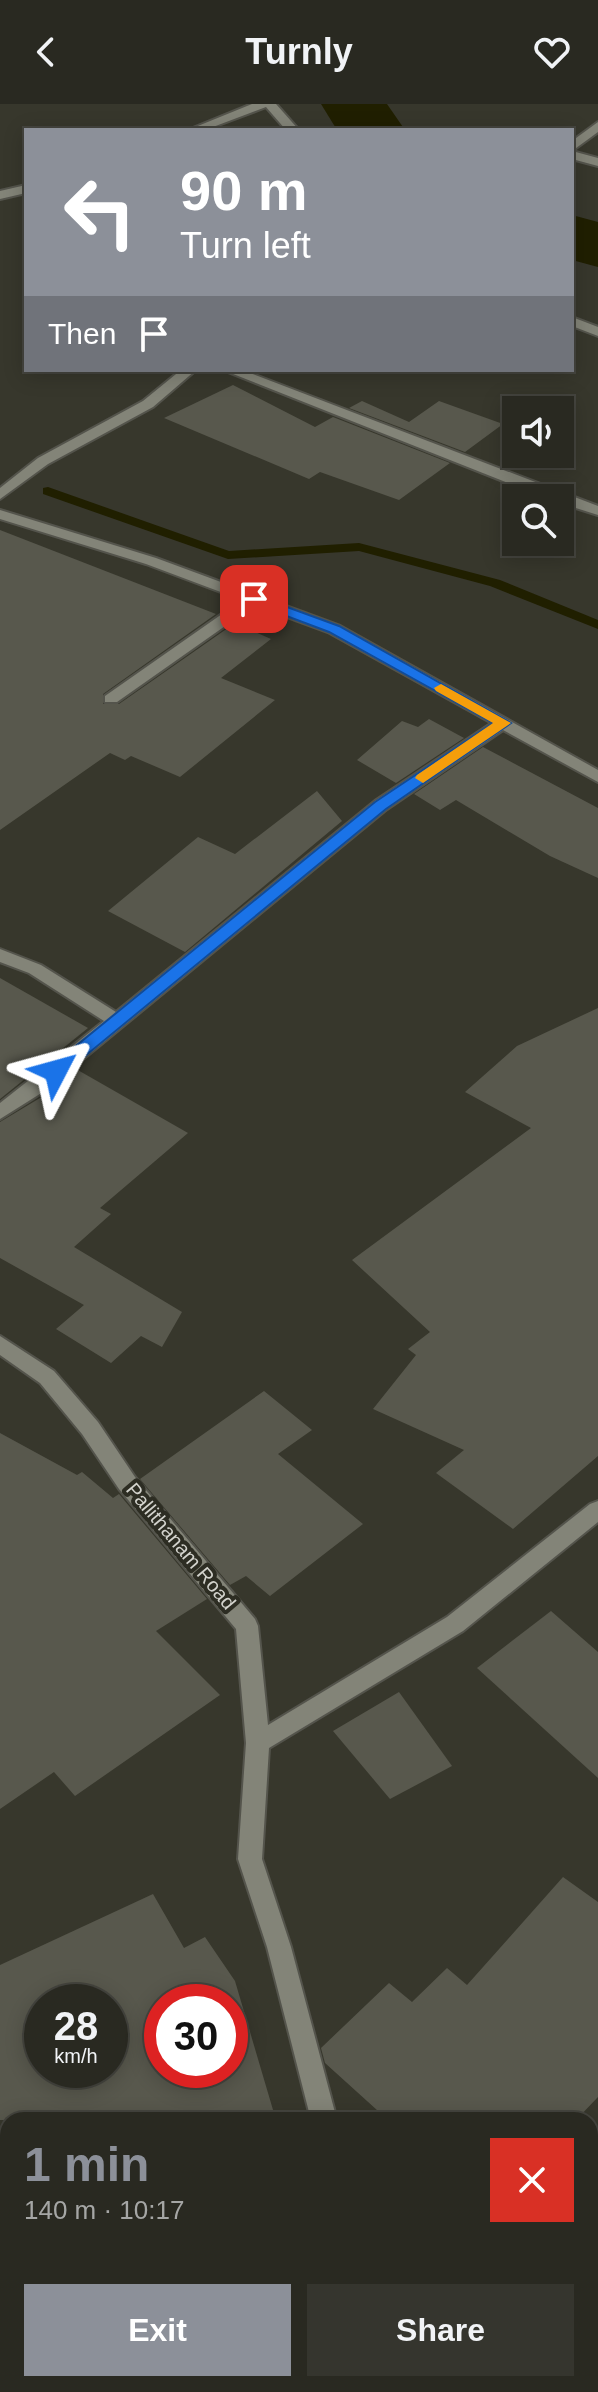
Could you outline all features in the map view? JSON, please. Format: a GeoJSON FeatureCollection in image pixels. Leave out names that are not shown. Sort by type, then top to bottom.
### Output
{"type":"FeatureCollection","features":[{"type":"Feature","properties":{"kind":"street"},"geometry":{"type":"LineString","coordinates":[[199,128],[263,104]]}},
{"type":"Feature","properties":{"kind":"street"},"geometry":{"type":"LineString","coordinates":[[270,104],[291,128]]}},
{"type":"Feature","properties":{"kind":"street"},"geometry":{"type":"LineString","coordinates":[[574,145],[598,126]]}},
{"type":"Feature","properties":{"kind":"street"},"geometry":{"type":"LineString","coordinates":[[574,156],[598,162]]}},
{"type":"Feature","properties":{"kind":"street"},"geometry":{"type":"LineString","coordinates":[[0,195],[24,189]]}},
{"type":"Feature","properties":{"kind":"street"},"geometry":{"type":"LineString","coordinates":[[574,322],[598,332]]}},
{"type":"Feature","properties":{"kind":"street"},"geometry":{"type":"LineString","coordinates":[[0,495],[43,461],[148,404],[187,372]]}},
{"type":"Feature","properties":{"kind":"street"},"geometry":{"type":"LineString","coordinates":[[235,372],[524,484]]}},
{"type":"Feature","properties":{"kind":"street"},"geometry":{"type":"LineString","coordinates":[[574,503],[598,511]]}},
{"type":"Feature","properties":{"kind":"street"},"geometry":{"type":"LineString","coordinates":[[0,514],[151,561],[334,629],[598,777]]}},
{"type":"Feature","properties":{"kind":"street"},"geometry":{"type":"LineString","coordinates":[[111,699],[254,599]]}},
{"type":"Feature","properties":{"kind":"street"},"geometry":{"type":"LineString","coordinates":[[0,1112],[117,1021],[381,805],[503,723]]}},
{"type":"Feature","properties":{"kind":"street"},"geometry":{"type":"LineString","coordinates":[[0,955],[35,969],[117,1021]]}},
{"type":"Feature","properties":{"kind":"street","name":"Pallithanam Road"},"geometry":{"type":"LineString","coordinates":[[0,1344],[47,1377],[90,1428],[127,1483],[247,1626],[258,1743],[250,1859],[279,1947],[322,2112]]}},
{"type":"Feature","properties":{"kind":"street"},"geometry":{"type":"LineString","coordinates":[[258,1743],[455,1624],[598,1510]]}},
{"type":"Feature","properties":{"kind":"building"},"geometry":{"type":"Polygon","coordinates":[[[233,385],[315,427],[333,417],[450,463],[399,500],[320,472],[309,479],[164,418],[233,385]]]}},
{"type":"Feature","properties":{"kind":"building"},"geometry":{"type":"Polygon","coordinates":[[[362,401],[409,422],[439,401],[502,425],[465,452],[349,408],[362,401]]]}},
{"type":"Feature","properties":{"kind":"building"},"geometry":{"type":"Polygon","coordinates":[[[0,530],[216,614],[103,694],[103,704],[119,704],[235,623],[271,639],[221,678],[275,700],[180,777],[131,756],[125,760],[110,753],[0,830],[0,530]]]}},
{"type":"Feature","properties":{"kind":"building"},"geometry":{"type":"Polygon","coordinates":[[[429,719],[464,738],[396,783],[357,760],[402,721],[418,727],[429,719]]]}},
{"type":"Feature","properties":{"kind":"building"},"geometry":{"type":"Polygon","coordinates":[[[483,747],[598,808],[598,878],[550,856],[456,800],[440,810],[414,794],[483,747]]]}},
{"type":"Feature","properties":{"kind":"building"},"geometry":{"type":"Polygon","coordinates":[[[317,791],[342,821],[185,952],[108,911],[198,837],[235,854],[317,791]]]}},
{"type":"Feature","properties":{"kind":"building"},"geometry":{"type":"Polygon","coordinates":[[[0,978],[88,1028],[0,1099],[0,978]]]}},
{"type":"Feature","properties":{"kind":"building"},"geometry":{"type":"Polygon","coordinates":[[[598,1008],[598,1456],[513,1529],[436,1473],[464,1450],[373,1409],[416,1355],[408,1349],[430,1332],[352,1260],[531,1128],[465,1092],[517,1046],[598,1008]]]}},
{"type":"Feature","properties":{"kind":"building"},"geometry":{"type":"Polygon","coordinates":[[[76,1069],[188,1133],[100,1208],[111,1214],[74,1247],[182,1312],[162,1347],[141,1336],[111,1363],[56,1329],[84,1305],[0,1258],[0,1122],[45,1095],[76,1069]]]}},
{"type":"Feature","properties":{"kind":"building"},"geometry":{"type":"Polygon","coordinates":[[[264,1391],[312,1430],[278,1454],[363,1524],[270,1596],[246,1576],[230,1585],[140,1479],[264,1391]]]}},
{"type":"Feature","properties":{"kind":"building"},"geometry":{"type":"Polygon","coordinates":[[[0,1433],[77,1475],[82,1472],[113,1498],[119,1494],[207,1599],[156,1631],[220,1695],[75,1796],[54,1772],[0,1809],[0,1433]]]}},
{"type":"Feature","properties":{"kind":"building"},"geometry":{"type":"Polygon","coordinates":[[[551,1611],[598,1652],[598,1778],[477,1668],[551,1611]]]}},
{"type":"Feature","properties":{"kind":"building"},"geometry":{"type":"Polygon","coordinates":[[[399,1692],[452,1766],[390,1799],[333,1731],[399,1692]]]}},
{"type":"Feature","properties":{"kind":"building"},"geometry":{"type":"Polygon","coordinates":[[[563,1877],[598,1902],[598,2097],[584,2112],[379,2112],[325,2063],[321,2048],[389,1983],[412,2002],[447,1968],[467,1985],[563,1877]]]}},
{"type":"Feature","properties":{"kind":"building"},"geometry":{"type":"Polygon","coordinates":[[[153,1894],[184,1948],[205,1937],[236,1984],[144,1984],[144,2088],[248,2088],[248,2025],[274,2112],[0,2112],[0,1965],[153,1894]]]}},
{"type":"Feature","properties":{"kind":"waterway"},"geometry":{"type":"LineString","coordinates":[[355,104],[352,106],[370,128]]}},
{"type":"Feature","properties":{"kind":"waterway"},"geometry":{"type":"LineString","coordinates":[[574,237],[598,246]]}},
{"type":"Feature","properties":{"kind":"waterway"},"geometry":{"type":"LineString","coordinates":[[48,491],[228,555],[359,547],[495,583],[598,625]]}},
{"type":"Feature","properties":{"kind":"slow traffic"},"geometry":{"type":"LineString","coordinates":[[423,778],[503,723],[441,688]]}},
{"type":"Feature","properties":{"kind":"route"},"geometry":{"type":"LineString","coordinates":[[56,1071],[381,805],[503,723],[334,629],[254,599]]}}]}
